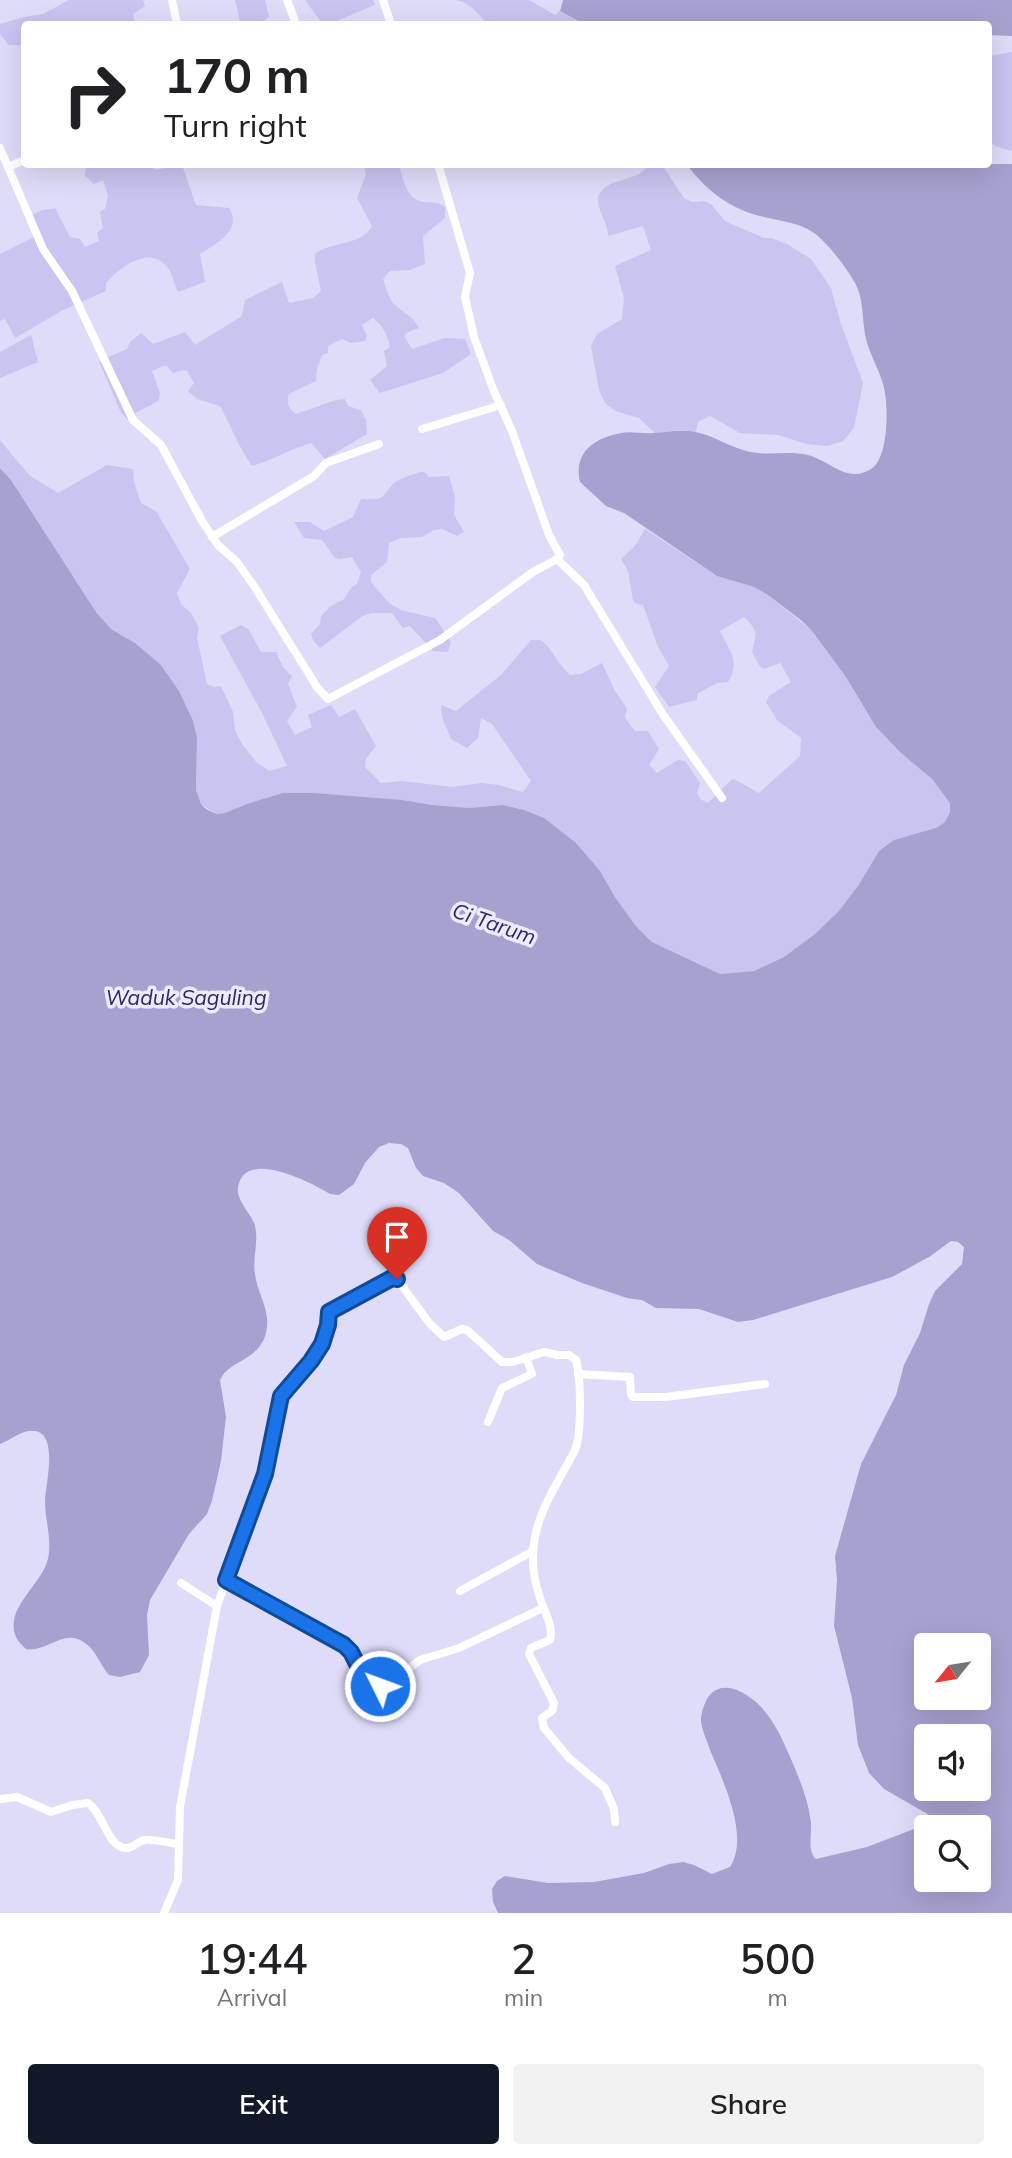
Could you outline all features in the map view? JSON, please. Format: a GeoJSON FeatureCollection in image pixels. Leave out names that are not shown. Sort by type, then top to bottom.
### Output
{"type":"FeatureCollection","features":[{"type":"Feature","properties":{"kind":"street"},"geometry":{"type":"LineString","coordinates":[[172,0],[176,21]]}},
{"type":"Feature","properties":{"kind":"street"},"geometry":{"type":"LineString","coordinates":[[287,0],[295,21]]}},
{"type":"Feature","properties":{"kind":"street"},"geometry":{"type":"LineString","coordinates":[[383,0],[390,21]]}},
{"type":"Feature","properties":{"kind":"street"},"geometry":{"type":"LineString","coordinates":[[0,148],[43,249],[72,291],[133,420],[162,446],[182,487],[212,537],[237,562],[317,687],[328,699],[440,640],[533,572],[557,559],[559,553],[549,535],[533,485],[474,337],[465,297],[470,273],[439,168]]}},
{"type":"Feature","properties":{"kind":"street"},"geometry":{"type":"LineString","coordinates":[[8,167],[21,161]]}},
{"type":"Feature","properties":{"kind":"street"},"geometry":{"type":"LineString","coordinates":[[422,429],[501,405]]}},
{"type":"Feature","properties":{"kind":"street"},"geometry":{"type":"LineString","coordinates":[[212,537],[314,476],[326,463],[379,444]]}},
{"type":"Feature","properties":{"kind":"street"},"geometry":{"type":"LineString","coordinates":[[557,559],[583,585],[662,712],[722,798]]}},
{"type":"Feature","properties":{"kind":"street"},"geometry":{"type":"LineString","coordinates":[[164,1913],[178,1880],[180,1807],[217,1606],[265,1474],[281,1396],[315,1355],[326,1333],[331,1309],[395,1278],[430,1324],[444,1337],[463,1329],[467,1330],[502,1362],[513,1362],[538,1353],[569,1354],[576,1360],[580,1426],[578,1440],[547,1502],[535,1535],[533,1551],[535,1576],[552,1633],[548,1642],[531,1648],[529,1654],[554,1703],[552,1711],[545,1714],[541,1721],[569,1758],[605,1788],[614,1809],[614,1822]]}},
{"type":"Feature","properties":{"kind":"street"},"geometry":{"type":"LineString","coordinates":[[488,1422],[496,1396],[502,1388],[531,1375],[526,1357]]}},
{"type":"Feature","properties":{"kind":"street"},"geometry":{"type":"LineString","coordinates":[[578,1374],[630,1377],[631,1394],[634,1397],[666,1397],[765,1384]]}},
{"type":"Feature","properties":{"kind":"street"},"geometry":{"type":"LineString","coordinates":[[460,1591],[533,1551]]}},
{"type":"Feature","properties":{"kind":"street"},"geometry":{"type":"LineString","coordinates":[[226,1580],[344,1645],[351,1652],[363,1679],[373,1687],[394,1680],[419,1660],[468,1644],[543,1608]]}},
{"type":"Feature","properties":{"kind":"street"},"geometry":{"type":"LineString","coordinates":[[181,1583],[217,1606]]}},
{"type":"Feature","properties":{"kind":"street"},"geometry":{"type":"LineString","coordinates":[[0,1798],[22,1798],[51,1812],[88,1803],[97,1811],[115,1843],[123,1848],[129,1849],[146,1840],[178,1843]]}},
{"type":"Feature","properties":{"kind":"shaded area"},"geometry":{"type":"Polygon","coordinates":[[[69,0],[143,0],[145,6],[133,14],[134,21],[21,21],[21,45],[9,45],[0,34],[0,24],[43,14],[69,0]]]}},
{"type":"Feature","properties":{"kind":"shaded area"},"geometry":{"type":"Polygon","coordinates":[[[235,0],[265,0],[269,17],[263,21],[240,21],[235,0]]]}},
{"type":"Feature","properties":{"kind":"shaded area"},"geometry":{"type":"Polygon","coordinates":[[[305,0],[373,0],[375,5],[336,21],[320,21],[305,0]]]}},
{"type":"Feature","properties":{"kind":"shaded area"},"geometry":{"type":"Polygon","coordinates":[[[456,0],[529,0],[555,15],[560,11],[578,21],[484,21],[465,3],[456,0]]]}},
{"type":"Feature","properties":{"kind":"shaded area"},"geometry":{"type":"Polygon","coordinates":[[[1012,52],[1012,151],[992,143],[992,55],[1012,52]]]}},
{"type":"Feature","properties":{"kind":"shaded area"},"geometry":{"type":"Polygon","coordinates":[[[86,168],[183,168],[196,205],[229,208],[233,223],[220,241],[200,254],[205,282],[178,292],[170,271],[163,262],[155,258],[137,260],[112,276],[106,283],[106,291],[63,310],[15,338],[5,319],[0,321],[0,254],[40,234],[32,215],[55,208],[70,237],[80,239],[85,247],[99,241],[97,233],[103,228],[100,212],[105,209],[108,196],[103,180],[94,184],[85,176],[86,168]]]}},
{"type":"Feature","properties":{"kind":"shaded area"},"geometry":{"type":"Polygon","coordinates":[[[365,168],[400,168],[406,187],[413,197],[445,207],[445,218],[423,236],[425,264],[410,270],[390,271],[383,279],[393,302],[412,318],[419,328],[404,336],[412,349],[445,338],[465,339],[471,354],[443,373],[380,393],[370,380],[387,366],[384,351],[390,347],[382,327],[373,318],[362,325],[367,336],[365,341],[351,343],[342,339],[328,346],[328,353],[322,355],[317,369],[316,381],[289,394],[288,405],[296,414],[345,399],[348,406],[361,410],[366,420],[367,434],[325,459],[311,443],[252,466],[220,406],[197,399],[188,391],[194,383],[187,371],[173,373],[166,365],[152,371],[160,393],[159,400],[128,420],[121,413],[99,361],[127,349],[130,342],[141,333],[153,344],[185,332],[195,345],[242,316],[245,300],[282,282],[289,303],[313,298],[321,291],[315,254],[361,237],[372,226],[357,198],[366,174],[365,168]]]}},
{"type":"Feature","properties":{"kind":"shaded area"},"geometry":{"type":"Polygon","coordinates":[[[664,168],[684,198],[692,202],[704,201],[711,204],[725,221],[764,238],[787,244],[811,259],[831,288],[863,383],[854,428],[843,441],[827,446],[806,444],[779,435],[740,433],[710,416],[698,422],[696,432],[682,430],[655,433],[639,418],[615,411],[605,403],[599,390],[591,346],[597,334],[622,319],[624,298],[615,266],[651,250],[643,226],[608,236],[598,197],[611,184],[644,170],[664,168]]]}},
{"type":"Feature","properties":{"kind":"shaded area"},"geometry":{"type":"Polygon","coordinates":[[[31,335],[38,362],[0,378],[0,352],[31,335]]]}},
{"type":"Feature","properties":{"kind":"shaded area"},"geometry":{"type":"Polygon","coordinates":[[[0,440],[29,475],[58,493],[107,465],[133,469],[141,503],[156,511],[190,569],[177,593],[181,604],[191,613],[199,628],[197,638],[207,684],[221,686],[233,712],[235,730],[242,744],[257,763],[270,771],[287,766],[220,636],[241,625],[249,630],[261,652],[276,652],[283,667],[292,676],[288,684],[297,707],[287,721],[295,735],[312,727],[308,715],[331,705],[339,717],[355,709],[376,746],[366,759],[365,767],[381,783],[402,781],[452,787],[481,783],[523,792],[531,781],[492,724],[481,718],[478,738],[467,748],[451,739],[442,717],[441,705],[456,711],[502,674],[531,640],[541,640],[570,675],[581,674],[602,663],[615,691],[627,708],[625,718],[635,731],[648,731],[659,749],[649,765],[657,773],[678,760],[685,761],[700,783],[697,793],[700,799],[708,803],[734,779],[759,793],[800,756],[801,738],[777,720],[766,702],[769,696],[791,682],[780,663],[764,669],[759,665],[752,652],[755,630],[744,617],[720,631],[734,662],[728,682],[717,683],[697,694],[697,700],[669,707],[655,687],[669,666],[658,647],[643,605],[633,600],[628,571],[621,559],[635,546],[645,529],[717,576],[754,587],[768,595],[812,631],[846,677],[876,727],[941,788],[950,803],[950,812],[945,822],[936,828],[879,851],[838,912],[815,934],[784,957],[754,971],[720,974],[652,942],[635,925],[600,871],[502,805],[470,808],[315,793],[254,802],[216,814],[201,804],[196,790],[197,752],[160,664],[135,643],[111,629],[96,612],[11,480],[0,468],[0,440]]]}},
{"type":"Feature","properties":{"kind":"shaded area"},"geometry":{"type":"Polygon","coordinates":[[[420,472],[429,477],[449,476],[455,497],[454,515],[464,532],[457,536],[442,529],[434,530],[422,537],[401,538],[389,543],[387,562],[371,575],[371,582],[389,603],[401,610],[435,618],[451,642],[448,652],[433,651],[410,626],[403,628],[392,613],[371,613],[361,617],[320,648],[311,634],[320,624],[321,616],[344,599],[357,584],[361,572],[352,557],[335,558],[322,540],[304,538],[294,522],[310,522],[324,531],[353,517],[361,499],[381,497],[397,481],[420,472]]]}},
{"type":"Feature","properties":{"kind":"water"},"geometry":{"type":"Polygon","coordinates":[[[563,0],[1012,0],[1012,36],[992,35],[992,21],[578,21],[560,11],[563,0]]]}},
{"type":"Feature","properties":{"kind":"water","name":"Waduk Saguling"},"geometry":{"type":"Polygon","coordinates":[[[992,164],[1012,164],[1012,1913],[498,1913],[493,1902],[492,1889],[497,1881],[505,1876],[548,1883],[594,1882],[644,1873],[683,1862],[712,1874],[730,1867],[737,1840],[736,1825],[727,1792],[704,1735],[701,1719],[707,1699],[718,1689],[725,1688],[745,1694],[757,1703],[770,1717],[779,1733],[807,1802],[811,1847],[816,1859],[867,1847],[914,1829],[914,1892],[991,1892],[991,1815],[929,1815],[884,1789],[869,1773],[858,1745],[852,1698],[834,1626],[837,1580],[835,1556],[861,1464],[896,1395],[904,1365],[920,1333],[935,1291],[962,1264],[964,1247],[958,1242],[951,1241],[929,1257],[892,1277],[753,1320],[738,1322],[699,1309],[656,1308],[642,1300],[627,1298],[582,1283],[537,1264],[509,1240],[493,1231],[459,1193],[444,1183],[423,1176],[416,1168],[408,1148],[401,1144],[389,1143],[379,1147],[365,1163],[354,1184],[339,1195],[330,1194],[294,1176],[265,1169],[252,1170],[243,1176],[238,1193],[255,1226],[255,1274],[266,1313],[265,1337],[253,1353],[231,1367],[220,1380],[226,1417],[221,1461],[212,1501],[207,1514],[189,1534],[150,1600],[147,1615],[149,1655],[140,1672],[120,1677],[109,1675],[92,1650],[77,1639],[63,1639],[41,1648],[26,1649],[18,1640],[14,1629],[19,1607],[43,1572],[48,1557],[45,1501],[49,1456],[44,1436],[36,1431],[24,1432],[0,1444],[0,468],[11,480],[96,612],[111,629],[135,643],[160,664],[179,691],[193,721],[197,738],[196,790],[206,809],[216,814],[225,813],[283,793],[315,793],[470,808],[502,805],[524,810],[544,818],[576,843],[600,871],[635,925],[652,942],[720,974],[754,971],[784,957],[815,934],[838,912],[879,851],[894,840],[936,828],[945,822],[950,812],[950,803],[932,779],[876,727],[846,677],[802,621],[754,587],[717,576],[624,513],[606,506],[580,482],[580,463],[588,448],[611,435],[625,432],[695,432],[750,452],[808,455],[854,474],[871,469],[877,463],[886,430],[885,393],[866,339],[859,293],[850,274],[832,250],[809,230],[741,210],[711,191],[690,168],[992,168],[992,164]]]}},
{"type":"Feature","properties":{"kind":"route"},"geometry":{"type":"LineString","coordinates":[[380,1686],[368,1685],[351,1652],[333,1637],[226,1580],[265,1474],[281,1396],[322,1344],[331,1309],[392,1278],[397,1279]]}},
{"type":"Feature","properties":{"kind":"water label","name":"Ci Tarum"},"geometry":{"type":"Point","coordinates":[494,924]}}]}
